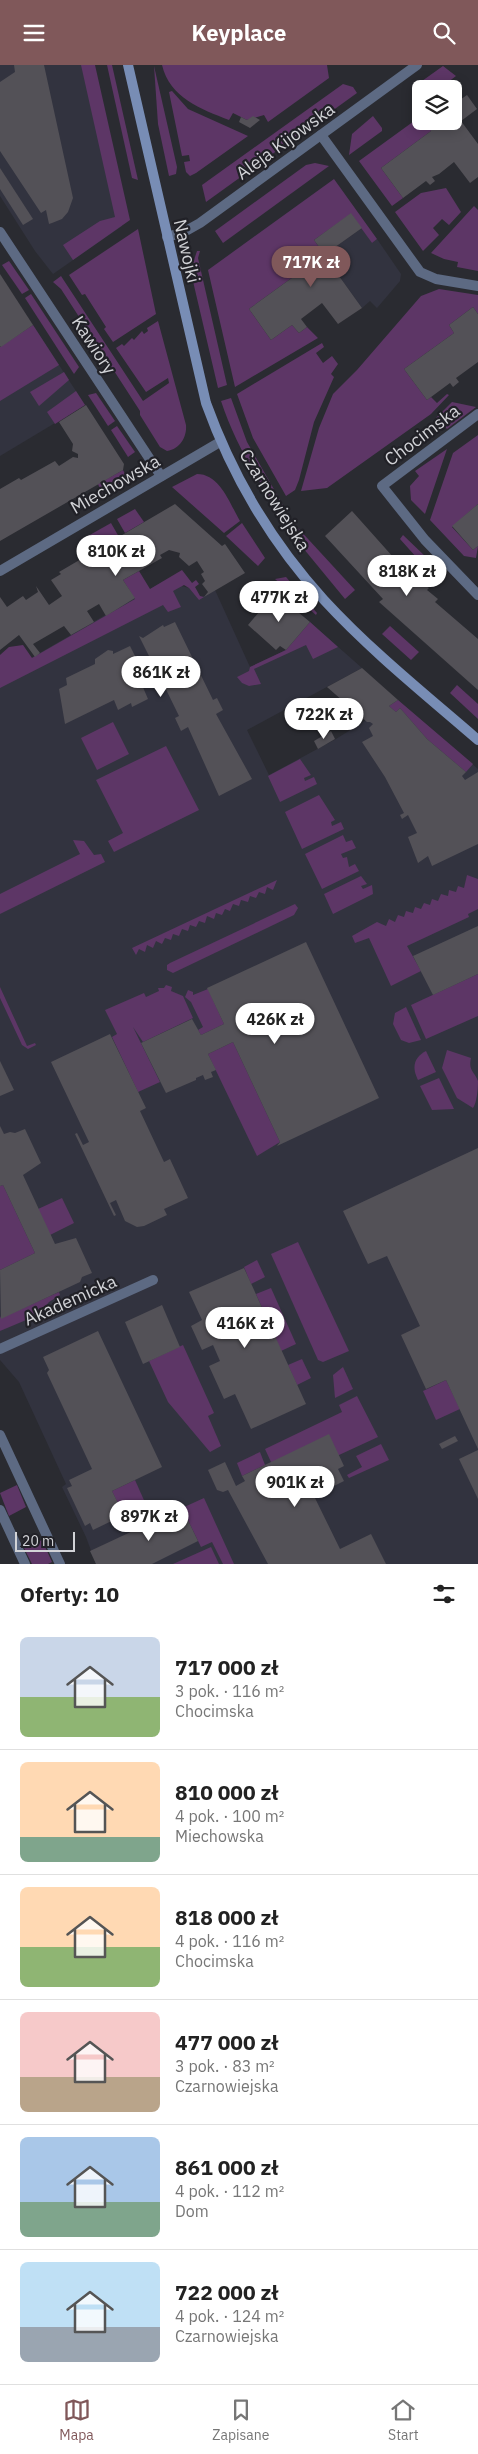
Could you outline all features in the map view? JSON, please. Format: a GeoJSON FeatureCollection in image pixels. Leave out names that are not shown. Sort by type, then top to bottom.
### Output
{"type":"FeatureCollection","features":[{"type":"Feature","properties":{"kind":"main road","name":"Nawojki"},"geometry":{"type":"LineString","coordinates":[[128,65],[198,374],[220,442]]}},
{"type":"Feature","properties":{"kind":"main road","name":"Czarnowiejska"},"geometry":{"type":"LineString","coordinates":[[220,442],[252,501],[275,537],[319,594],[363,638],[478,740]]}},
{"type":"Feature","properties":{"kind":"street","name":"Aleja Kijowska"},"geometry":{"type":"LineString","coordinates":[[167,237],[184,232],[200,223],[417,65]]}},
{"type":"Feature","properties":{"kind":"street"},"geometry":{"type":"LineString","coordinates":[[321,135],[420,272],[436,279],[478,286]]}},
{"type":"Feature","properties":{"kind":"street","name":"Kawiory"},"geometry":{"type":"LineString","coordinates":[[0,232],[161,476]]}},
{"type":"Feature","properties":{"kind":"street","name":"Chocimska"},"geometry":{"type":"LineString","coordinates":[[478,414],[382,486],[425,540],[478,595]]}},
{"type":"Feature","properties":{"kind":"street","name":"Miechowska"},"geometry":{"type":"LineString","coordinates":[[0,571],[220,442]]}},
{"type":"Feature","properties":{"kind":"street","name":"Akademicka"},"geometry":{"type":"LineString","coordinates":[[0,1349],[153,1280]]}},
{"type":"Feature","properties":{"kind":"street"},"geometry":{"type":"LineString","coordinates":[[0,1435],[60,1564]]}},
{"type":"Feature","properties":{"kind":"street"},"geometry":{"type":"LineString","coordinates":[[0,1510],[25,1564]]}},
{"type":"Feature","properties":{"kind":"shaded area"},"geometry":{"type":"Polygon","coordinates":[[[0,65],[86,65],[122,226],[53,274],[35,251],[0,196],[0,65]]]}},
{"type":"Feature","properties":{"kind":"shaded area"},"geometry":{"type":"Polygon","coordinates":[[[81,65],[95,65],[130,220],[73,260],[63,245],[100,221],[115,217],[81,65]]]}},
{"type":"Feature","properties":{"kind":"shaded area"},"geometry":{"type":"Polygon","coordinates":[[[107,65],[112,65],[138,180],[132,178],[107,65]]]}},
{"type":"Feature","properties":{"kind":"shaded area"},"geometry":{"type":"Polygon","coordinates":[[[162,65],[327,65],[329,78],[268,122],[264,115],[247,120],[233,113],[229,120],[188,101],[179,94],[166,76],[162,65]]]}},
{"type":"Feature","properties":{"kind":"shaded area"},"geometry":{"type":"Polygon","coordinates":[[[154,66],[177,167],[176,174],[169,176],[158,124],[154,66]]]}},
{"type":"Feature","properties":{"kind":"shaded area"},"geometry":{"type":"Polygon","coordinates":[[[443,66],[456,76],[451,80],[423,80],[443,66]]]}},
{"type":"Feature","properties":{"kind":"shaded area"},"geometry":{"type":"Polygon","coordinates":[[[343,84],[353,87],[357,93],[206,202],[202,185],[343,84]]]}},
{"type":"Feature","properties":{"kind":"shaded area"},"geometry":{"type":"Polygon","coordinates":[[[172,91],[188,109],[248,136],[190,176],[186,172],[184,162],[190,161],[189,155],[182,156],[169,92],[172,91]]]}},
{"type":"Feature","properties":{"kind":"shaded area"},"geometry":{"type":"Polygon","coordinates":[[[373,116],[382,128],[382,131],[349,155],[352,134],[373,116]]]}},
{"type":"Feature","properties":{"kind":"shaded area"},"geometry":{"type":"Polygon","coordinates":[[[412,123],[412,130],[431,130],[381,168],[403,198],[392,206],[359,161],[412,123]]]}},
{"type":"Feature","properties":{"kind":"shaded area"},"geometry":{"type":"Polygon","coordinates":[[[315,163],[329,166],[223,243],[215,231],[306,165],[315,163]]]}},
{"type":"Feature","properties":{"kind":"shaded area"},"geometry":{"type":"Polygon","coordinates":[[[334,179],[377,239],[372,243],[351,214],[314,240],[319,247],[295,264],[300,272],[249,309],[271,340],[292,325],[299,333],[307,327],[318,338],[235,387],[208,270],[334,179]]]}},
{"type":"Feature","properties":{"kind":"shaded area"},"geometry":{"type":"Polygon","coordinates":[[[446,188],[461,212],[449,225],[442,219],[433,228],[439,235],[423,251],[395,212],[421,193],[446,188]]]}},
{"type":"Feature","properties":{"kind":"shaded area"},"geometry":{"type":"Polygon","coordinates":[[[474,206],[478,210],[478,271],[457,267],[458,262],[444,259],[431,253],[474,206]]]}},
{"type":"Feature","properties":{"kind":"shaded area"},"geometry":{"type":"Polygon","coordinates":[[[362,228],[372,243],[377,239],[401,274],[400,281],[377,308],[370,301],[362,308],[324,255],[362,228]]]}},
{"type":"Feature","properties":{"kind":"shaded area"},"geometry":{"type":"Polygon","coordinates":[[[138,229],[156,314],[113,342],[104,329],[106,327],[85,294],[82,295],[69,275],[138,229]]]}},
{"type":"Feature","properties":{"kind":"shaded area"},"geometry":{"type":"Polygon","coordinates":[[[197,251],[200,251],[198,258],[227,385],[218,388],[192,277],[193,263],[197,251]]]}},
{"type":"Feature","properties":{"kind":"shaded area"},"geometry":{"type":"Polygon","coordinates":[[[9,261],[29,290],[22,294],[2,265],[9,261]]]}},
{"type":"Feature","properties":{"kind":"shaded area"},"geometry":{"type":"Polygon","coordinates":[[[61,276],[143,401],[169,383],[168,378],[146,392],[116,348],[122,344],[124,346],[132,338],[134,340],[142,331],[144,334],[148,331],[147,328],[158,321],[186,425],[184,438],[176,448],[167,451],[160,447],[140,415],[140,411],[61,289],[53,282],[61,276]]]}},
{"type":"Feature","properties":{"kind":"shaded area"},"geometry":{"type":"Polygon","coordinates":[[[439,289],[478,295],[478,314],[473,307],[449,325],[454,333],[404,369],[427,400],[431,397],[437,403],[447,394],[449,395],[431,414],[327,488],[301,491],[319,428],[333,394],[357,370],[421,296],[439,289]]]}},
{"type":"Feature","properties":{"kind":"shaded area"},"geometry":{"type":"Polygon","coordinates":[[[31,294],[79,367],[74,374],[25,298],[31,294]]]}},
{"type":"Feature","properties":{"kind":"shaded area"},"geometry":{"type":"Polygon","coordinates":[[[33,325],[85,405],[0,456],[0,347],[33,325]]]}},
{"type":"Feature","properties":{"kind":"shaded area"},"geometry":{"type":"Polygon","coordinates":[[[33,325],[59,365],[0,401],[0,347],[33,325]]]}},
{"type":"Feature","properties":{"kind":"shaded area"},"geometry":{"type":"Polygon","coordinates":[[[322,343],[324,347],[316,353],[323,363],[332,356],[338,364],[331,374],[334,377],[314,422],[299,480],[295,490],[286,496],[253,438],[237,394],[322,343]]]}},
{"type":"Feature","properties":{"kind":"shaded area"},"geometry":{"type":"Polygon","coordinates":[[[64,372],[69,380],[39,406],[30,392],[64,372]]]}},
{"type":"Feature","properties":{"kind":"shaded area"},"geometry":{"type":"Polygon","coordinates":[[[76,391],[85,405],[55,424],[47,412],[76,391]]]}},
{"type":"Feature","properties":{"kind":"shaded area"},"geometry":{"type":"Polygon","coordinates":[[[96,393],[115,421],[108,426],[88,395],[96,393]]]}},
{"type":"Feature","properties":{"kind":"shaded area"},"geometry":{"type":"Polygon","coordinates":[[[231,398],[247,442],[284,507],[278,512],[246,458],[226,416],[221,401],[231,398]]]}},
{"type":"Feature","properties":{"kind":"shaded area"},"geometry":{"type":"Polygon","coordinates":[[[452,402],[476,407],[447,429],[436,418],[452,402]]]}},
{"type":"Feature","properties":{"kind":"shaded area"},"geometry":{"type":"Polygon","coordinates":[[[117,426],[135,452],[128,457],[111,430],[117,426]]]}},
{"type":"Feature","properties":{"kind":"shaded area"},"geometry":{"type":"Polygon","coordinates":[[[478,435],[478,504],[452,527],[473,550],[478,546],[476,558],[464,556],[430,520],[453,453],[478,435]]]}},
{"type":"Feature","properties":{"kind":"shaded area"},"geometry":{"type":"Polygon","coordinates":[[[447,449],[425,514],[411,500],[410,486],[419,476],[415,471],[447,449]]]}},
{"type":"Feature","properties":{"kind":"shaded area"},"geometry":{"type":"Polygon","coordinates":[[[123,470],[126,476],[123,481],[102,493],[98,484],[123,470]]]}},
{"type":"Feature","properties":{"kind":"shaded area"},"geometry":{"type":"Polygon","coordinates":[[[197,474],[205,475],[218,484],[240,521],[224,533],[172,487],[197,474]]]}},
{"type":"Feature","properties":{"kind":"shaded area"},"geometry":{"type":"Polygon","coordinates":[[[135,509],[144,522],[125,533],[117,519],[135,509]]]}},
{"type":"Feature","properties":{"kind":"shaded area"},"geometry":{"type":"Polygon","coordinates":[[[111,523],[119,537],[96,550],[88,536],[111,523]]]}},
{"type":"Feature","properties":{"kind":"shaded area"},"geometry":{"type":"Polygon","coordinates":[[[242,523],[265,558],[258,566],[226,536],[242,523]]]}},
{"type":"Feature","properties":{"kind":"shaded area"},"geometry":{"type":"Polygon","coordinates":[[[297,527],[355,590],[345,599],[294,537],[297,527]]]}},
{"type":"Feature","properties":{"kind":"shaded area"},"geometry":{"type":"Polygon","coordinates":[[[403,535],[427,558],[412,572],[408,567],[417,558],[400,539],[403,535]]]}},
{"type":"Feature","properties":{"kind":"shaded area"},"geometry":{"type":"Polygon","coordinates":[[[182,570],[192,583],[196,580],[199,584],[195,587],[200,596],[204,597],[199,600],[184,585],[173,591],[181,607],[168,612],[163,605],[0,688],[0,655],[9,647],[23,645],[32,658],[135,599],[123,580],[139,571],[150,589],[182,570]]]}},
{"type":"Feature","properties":{"kind":"shaded area"},"geometry":{"type":"Polygon","coordinates":[[[286,577],[317,613],[316,615],[275,579],[286,577]]]}},
{"type":"Feature","properties":{"kind":"shaded area"},"geometry":{"type":"Polygon","coordinates":[[[164,581],[189,588],[199,599],[215,590],[250,667],[286,650],[310,622],[362,668],[247,730],[269,775],[336,739],[398,700],[478,769],[478,1564],[96,1564],[86,1537],[62,1487],[66,1484],[19,1382],[0,1360],[0,676],[164,581]]]}},
{"type":"Feature","properties":{"kind":"shaded area"},"geometry":{"type":"Polygon","coordinates":[[[310,622],[338,647],[313,659],[306,645],[254,669],[261,684],[249,686],[242,683],[237,677],[249,671],[250,667],[286,650],[310,622]]]}},
{"type":"Feature","properties":{"kind":"shaded area"},"geometry":{"type":"Polygon","coordinates":[[[390,626],[419,652],[411,660],[382,634],[390,626]]]}},
{"type":"Feature","properties":{"kind":"shaded area"},"geometry":{"type":"Polygon","coordinates":[[[457,685],[478,704],[478,719],[450,693],[457,685]]]}},
{"type":"Feature","properties":{"kind":"shaded area"},"geometry":{"type":"Polygon","coordinates":[[[398,700],[473,764],[466,772],[427,739],[400,708],[396,712],[389,706],[398,700]]]}},
{"type":"Feature","properties":{"kind":"shaded area"},"geometry":{"type":"Polygon","coordinates":[[[113,722],[129,754],[97,770],[81,738],[113,722]]]}},
{"type":"Feature","properties":{"kind":"shaded area"},"geometry":{"type":"Polygon","coordinates":[[[166,746],[199,810],[114,852],[108,841],[123,833],[96,780],[166,746]]]}},
{"type":"Feature","properties":{"kind":"shaded area"},"geometry":{"type":"Polygon","coordinates":[[[300,759],[311,775],[304,778],[305,781],[314,777],[317,784],[280,802],[268,776],[300,759]]]}},
{"type":"Feature","properties":{"kind":"shaded area"},"geometry":{"type":"Polygon","coordinates":[[[319,795],[335,820],[331,822],[332,826],[341,822],[344,829],[302,849],[285,812],[319,795]]]}},
{"type":"Feature","properties":{"kind":"shaded area"},"geometry":{"type":"Polygon","coordinates":[[[343,835],[346,842],[352,840],[356,848],[341,854],[343,858],[347,857],[349,867],[355,864],[359,871],[322,889],[305,854],[343,835]]]}},
{"type":"Feature","properties":{"kind":"shaded area"},"geometry":{"type":"Polygon","coordinates":[[[73,840],[84,841],[94,855],[101,854],[105,862],[0,914],[0,894],[80,854],[73,840]]]}},
{"type":"Feature","properties":{"kind":"shaded area"},"geometry":{"type":"Polygon","coordinates":[[[467,875],[478,879],[478,909],[468,914],[469,917],[407,946],[421,971],[391,986],[369,938],[355,943],[352,936],[377,922],[386,926],[389,919],[395,922],[398,915],[404,917],[406,911],[413,913],[415,907],[421,909],[424,903],[430,905],[432,899],[438,901],[441,894],[448,896],[449,890],[456,892],[458,886],[464,888],[467,875]]]}},
{"type":"Feature","properties":{"kind":"shaded area"},"geometry":{"type":"Polygon","coordinates":[[[361,876],[367,884],[361,886],[363,889],[372,885],[373,894],[333,914],[324,894],[361,876]]]}},
{"type":"Feature","properties":{"kind":"shaded area"},"geometry":{"type":"Polygon","coordinates":[[[277,880],[273,890],[267,887],[265,894],[259,892],[256,898],[250,896],[248,902],[241,900],[239,906],[233,904],[230,911],[225,909],[222,915],[216,913],[214,919],[207,916],[205,923],[199,921],[196,927],[190,925],[188,931],[182,929],[179,936],[173,934],[171,940],[165,938],[162,944],[156,941],[153,948],[147,945],[145,952],[139,949],[136,955],[132,948],[277,880]]]}},
{"type":"Feature","properties":{"kind":"shaded area"},"geometry":{"type":"Polygon","coordinates":[[[295,904],[298,908],[294,915],[173,973],[167,970],[167,965],[170,963],[295,904]]]}},
{"type":"Feature","properties":{"kind":"shaded area"},"geometry":{"type":"Polygon","coordinates":[[[478,974],[478,1016],[426,1039],[411,1005],[478,974]]]}},
{"type":"Feature","properties":{"kind":"shaded area"},"geometry":{"type":"Polygon","coordinates":[[[166,985],[172,987],[171,991],[183,996],[193,1018],[143,1042],[133,1027],[160,1082],[138,1092],[112,1037],[117,1034],[105,1010],[144,993],[146,997],[159,991],[158,988],[164,988],[166,985]]]}},
{"type":"Feature","properties":{"kind":"shaded area"},"geometry":{"type":"Polygon","coordinates":[[[0,987],[27,1046],[35,1043],[36,1045],[28,1049],[22,1045],[0,998],[0,987]]]}},
{"type":"Feature","properties":{"kind":"shaded area"},"geometry":{"type":"Polygon","coordinates":[[[208,989],[224,1024],[201,1035],[198,1030],[203,1027],[191,1002],[185,997],[188,990],[193,992],[193,995],[208,989]]]}},
{"type":"Feature","properties":{"kind":"shaded area"},"geometry":{"type":"Polygon","coordinates":[[[406,1007],[421,1040],[409,1043],[401,1040],[393,1024],[395,1013],[406,1007]]]}},
{"type":"Feature","properties":{"kind":"shaded area"},"geometry":{"type":"Polygon","coordinates":[[[233,1042],[280,1142],[257,1156],[208,1054],[233,1042]]]}},
{"type":"Feature","properties":{"kind":"shaded area"},"geometry":{"type":"Polygon","coordinates":[[[447,1050],[471,1058],[471,1069],[478,1081],[473,1108],[457,1098],[442,1068],[447,1050]]]}},
{"type":"Feature","properties":{"kind":"shaded area"},"geometry":{"type":"Polygon","coordinates":[[[426,1051],[436,1072],[418,1080],[414,1067],[418,1057],[426,1051]]]}},
{"type":"Feature","properties":{"kind":"shaded area"},"geometry":{"type":"Polygon","coordinates":[[[439,1078],[454,1109],[432,1110],[420,1086],[439,1078]]]}},
{"type":"Feature","properties":{"kind":"shaded area"},"geometry":{"type":"Polygon","coordinates":[[[3,1185],[35,1253],[0,1270],[0,1186],[3,1185]]]}},
{"type":"Feature","properties":{"kind":"shaded area"},"geometry":{"type":"Polygon","coordinates":[[[62,1198],[74,1223],[50,1235],[38,1209],[62,1198]]]}},
{"type":"Feature","properties":{"kind":"shaded area"},"geometry":{"type":"Polygon","coordinates":[[[298,1242],[349,1351],[323,1362],[318,1360],[271,1254],[298,1242]]]}},
{"type":"Feature","properties":{"kind":"shaded area"},"geometry":{"type":"Polygon","coordinates":[[[257,1260],[265,1277],[251,1284],[244,1267],[257,1260]]]}},
{"type":"Feature","properties":{"kind":"shaded area"},"geometry":{"type":"Polygon","coordinates":[[[271,1288],[296,1344],[281,1351],[256,1294],[271,1288]]]}},
{"type":"Feature","properties":{"kind":"shaded area"},"geometry":{"type":"Polygon","coordinates":[[[59,1292],[60,1295],[49,1302],[38,1315],[0,1331],[0,1316],[1,1318],[59,1292]]]}},
{"type":"Feature","properties":{"kind":"shaded area"},"geometry":{"type":"Polygon","coordinates":[[[183,1345],[214,1413],[208,1416],[221,1446],[210,1452],[168,1402],[149,1361],[183,1345]]]}},
{"type":"Feature","properties":{"kind":"shaded area"},"geometry":{"type":"Polygon","coordinates":[[[302,1359],[311,1378],[297,1385],[288,1365],[302,1359]]]}},
{"type":"Feature","properties":{"kind":"shaded area"},"geometry":{"type":"Polygon","coordinates":[[[343,1367],[353,1389],[335,1398],[333,1375],[343,1367]]]}},
{"type":"Feature","properties":{"kind":"shaded area"},"geometry":{"type":"Polygon","coordinates":[[[446,1380],[460,1409],[436,1420],[423,1391],[446,1380]]]}},
{"type":"Feature","properties":{"kind":"shaded area"},"geometry":{"type":"Polygon","coordinates":[[[357,1396],[378,1437],[339,1455],[271,1462],[265,1449],[342,1412],[339,1405],[357,1396]]]}},
{"type":"Feature","properties":{"kind":"shaded area"},"geometry":{"type":"Polygon","coordinates":[[[381,1444],[389,1460],[349,1478],[347,1475],[362,1467],[356,1456],[381,1444]]]}},
{"type":"Feature","properties":{"kind":"shaded area"},"geometry":{"type":"Polygon","coordinates":[[[260,1452],[265,1465],[242,1476],[237,1463],[260,1452]]]}},
{"type":"Feature","properties":{"kind":"shaded area"},"geometry":{"type":"Polygon","coordinates":[[[135,1480],[147,1507],[125,1518],[112,1491],[135,1480]]]}},
{"type":"Feature","properties":{"kind":"shaded area"},"geometry":{"type":"Polygon","coordinates":[[[17,1485],[26,1507],[9,1516],[0,1493],[17,1485]]]}},
{"type":"Feature","properties":{"kind":"shaded area"},"geometry":{"type":"Polygon","coordinates":[[[204,1498],[234,1564],[223,1564],[212,1542],[201,1547],[182,1508],[204,1498]]]}},
{"type":"Feature","properties":{"kind":"shaded area"},"geometry":{"type":"Polygon","coordinates":[[[42,1540],[52,1562],[48,1564],[32,1564],[24,1548],[42,1540]]]}},
{"type":"Feature","properties":{"kind":"shaded area"},"geometry":{"type":"Polygon","coordinates":[[[211,1547],[219,1564],[173,1564],[211,1547]]]}},
{"type":"Feature","properties":{"kind":"building"},"geometry":{"type":"Polygon","coordinates":[[[14,65],[44,65],[73,198],[68,212],[62,219],[49,224],[46,210],[41,213],[0,151],[0,82],[15,72],[14,65]]]}},
{"type":"Feature","properties":{"kind":"building"},"geometry":{"type":"Polygon","coordinates":[[[467,95],[477,109],[462,120],[462,98],[467,95]]]}},
{"type":"Feature","properties":{"kind":"building"},"geometry":{"type":"Polygon","coordinates":[[[253,116],[260,120],[250,128],[239,122],[241,117],[247,120],[253,116]]]}},
{"type":"Feature","properties":{"kind":"building"},"geometry":{"type":"Polygon","coordinates":[[[462,122],[478,144],[478,177],[470,183],[454,162],[432,177],[435,181],[430,185],[426,181],[403,198],[381,168],[431,131],[462,130],[462,122]]]}},
{"type":"Feature","properties":{"kind":"building"},"geometry":{"type":"Polygon","coordinates":[[[0,168],[33,219],[23,225],[0,189],[0,168]]]}},
{"type":"Feature","properties":{"kind":"building"},"geometry":{"type":"Polygon","coordinates":[[[351,213],[362,228],[324,255],[362,308],[338,324],[322,303],[301,319],[307,327],[299,333],[292,325],[271,340],[249,309],[300,272],[295,264],[319,247],[314,240],[351,213]]]}},
{"type":"Feature","properties":{"kind":"building"},"geometry":{"type":"Polygon","coordinates":[[[0,274],[33,325],[1,347],[0,346],[0,274]]]}},
{"type":"Feature","properties":{"kind":"building"},"geometry":{"type":"Polygon","coordinates":[[[473,307],[478,314],[478,362],[456,378],[459,382],[453,387],[450,383],[427,400],[404,369],[454,333],[449,325],[473,307]]]}},
{"type":"Feature","properties":{"kind":"building"},"geometry":{"type":"Polygon","coordinates":[[[86,405],[124,464],[123,470],[0,541],[0,489],[19,478],[21,480],[55,461],[59,466],[73,457],[78,458],[78,454],[72,451],[73,444],[59,422],[86,405]]]}},
{"type":"Feature","properties":{"kind":"building"},"geometry":{"type":"Polygon","coordinates":[[[175,504],[222,546],[225,544],[245,573],[204,597],[208,592],[202,584],[205,581],[201,574],[204,572],[197,561],[189,566],[179,557],[180,553],[169,550],[160,555],[162,558],[123,580],[135,598],[106,616],[99,604],[87,611],[94,622],[71,635],[64,626],[33,644],[40,653],[35,657],[19,635],[0,650],[0,597],[7,607],[23,596],[26,600],[38,592],[36,586],[49,605],[62,596],[51,580],[61,574],[59,572],[175,504]]]}},
{"type":"Feature","properties":{"kind":"building"},"geometry":{"type":"Polygon","coordinates":[[[478,504],[478,546],[473,550],[452,526],[478,504]]]}},
{"type":"Feature","properties":{"kind":"building"},"geometry":{"type":"Polygon","coordinates":[[[352,511],[410,576],[429,588],[427,590],[438,599],[435,602],[478,639],[478,690],[379,602],[383,599],[325,536],[352,511]]]}},
{"type":"Feature","properties":{"kind":"building"},"geometry":{"type":"Polygon","coordinates":[[[275,593],[310,622],[286,650],[280,646],[276,650],[248,625],[275,593]]]}},
{"type":"Feature","properties":{"kind":"building"},"geometry":{"type":"Polygon","coordinates":[[[175,622],[213,700],[217,698],[223,710],[216,714],[252,779],[219,796],[188,727],[181,731],[175,718],[179,716],[156,669],[144,675],[148,683],[142,685],[148,699],[132,707],[131,703],[118,710],[114,700],[65,724],[59,689],[67,685],[66,678],[95,664],[95,659],[108,650],[113,651],[113,654],[130,646],[141,668],[152,662],[139,636],[143,638],[163,625],[164,627],[175,622]]]}},
{"type":"Feature","properties":{"kind":"building"},"geometry":{"type":"Polygon","coordinates":[[[362,668],[398,700],[389,706],[396,712],[400,708],[427,739],[466,772],[462,776],[465,780],[478,772],[478,844],[432,866],[428,856],[418,863],[408,837],[417,833],[408,815],[402,819],[400,815],[404,813],[385,777],[362,742],[373,736],[369,728],[373,724],[367,722],[327,687],[362,668]]]}},
{"type":"Feature","properties":{"kind":"building"},"geometry":{"type":"Polygon","coordinates":[[[331,731],[335,739],[318,749],[314,741],[331,731]]]}},
{"type":"Feature","properties":{"kind":"building"},"geometry":{"type":"Polygon","coordinates":[[[478,926],[478,974],[433,995],[413,956],[478,926]]]}},
{"type":"Feature","properties":{"kind":"building"},"geometry":{"type":"Polygon","coordinates":[[[306,942],[379,1098],[277,1146],[280,1142],[233,1042],[208,1054],[216,1070],[211,1072],[213,1077],[205,1080],[203,1075],[166,1093],[141,1043],[192,1019],[201,1035],[224,1024],[207,988],[306,942]]]}},
{"type":"Feature","properties":{"kind":"building"},"geometry":{"type":"Polygon","coordinates":[[[110,1034],[146,1108],[140,1111],[164,1162],[170,1159],[188,1198],[164,1209],[167,1215],[144,1226],[137,1227],[125,1221],[116,1200],[110,1203],[116,1215],[114,1216],[75,1134],[77,1133],[83,1145],[89,1142],[51,1062],[110,1034]]]}},
{"type":"Feature","properties":{"kind":"building"},"geometry":{"type":"Polygon","coordinates":[[[0,1061],[14,1090],[0,1096],[0,1061]]]}},
{"type":"Feature","properties":{"kind":"building"},"geometry":{"type":"Polygon","coordinates":[[[0,1126],[4,1134],[15,1133],[25,1129],[41,1163],[23,1175],[55,1244],[76,1238],[92,1273],[82,1277],[80,1282],[1,1319],[0,1270],[35,1253],[3,1185],[0,1186],[0,1126]]]}},
{"type":"Feature","properties":{"kind":"building"},"geometry":{"type":"Polygon","coordinates":[[[478,1148],[478,1449],[446,1380],[426,1389],[401,1335],[420,1326],[387,1256],[368,1264],[343,1211],[478,1148]]]}},
{"type":"Feature","properties":{"kind":"building"},"geometry":{"type":"Polygon","coordinates":[[[244,1268],[306,1404],[251,1429],[235,1394],[224,1399],[209,1366],[220,1361],[213,1345],[202,1350],[191,1326],[202,1320],[189,1292],[244,1268]]]}},
{"type":"Feature","properties":{"kind":"building"},"geometry":{"type":"Polygon","coordinates":[[[162,1305],[180,1347],[143,1364],[125,1322],[162,1305]]]}},
{"type":"Feature","properties":{"kind":"building"},"geometry":{"type":"Polygon","coordinates":[[[98,1331],[162,1467],[112,1491],[124,1515],[93,1530],[90,1523],[85,1526],[67,1488],[72,1486],[69,1480],[92,1469],[47,1373],[49,1370],[43,1357],[98,1331]]]}},
{"type":"Feature","properties":{"kind":"building"},"geometry":{"type":"Polygon","coordinates":[[[329,1434],[344,1466],[338,1469],[344,1481],[314,1496],[340,1549],[371,1534],[386,1564],[268,1564],[228,1490],[223,1492],[217,1490],[208,1470],[225,1462],[236,1486],[245,1481],[242,1476],[329,1434]]]}},
{"type":"Feature","properties":{"kind":"building"},"geometry":{"type":"Polygon","coordinates":[[[455,1436],[458,1441],[442,1449],[439,1444],[455,1436]]]}},
{"type":"Feature","properties":{"kind":"building"},"geometry":{"type":"Polygon","coordinates":[[[478,1450],[478,1499],[459,1459],[478,1450]]]}},
{"type":"Feature","properties":{"kind":"building"},"geometry":{"type":"Polygon","coordinates":[[[182,1508],[198,1541],[152,1564],[96,1564],[90,1551],[182,1508]]]}}]}
